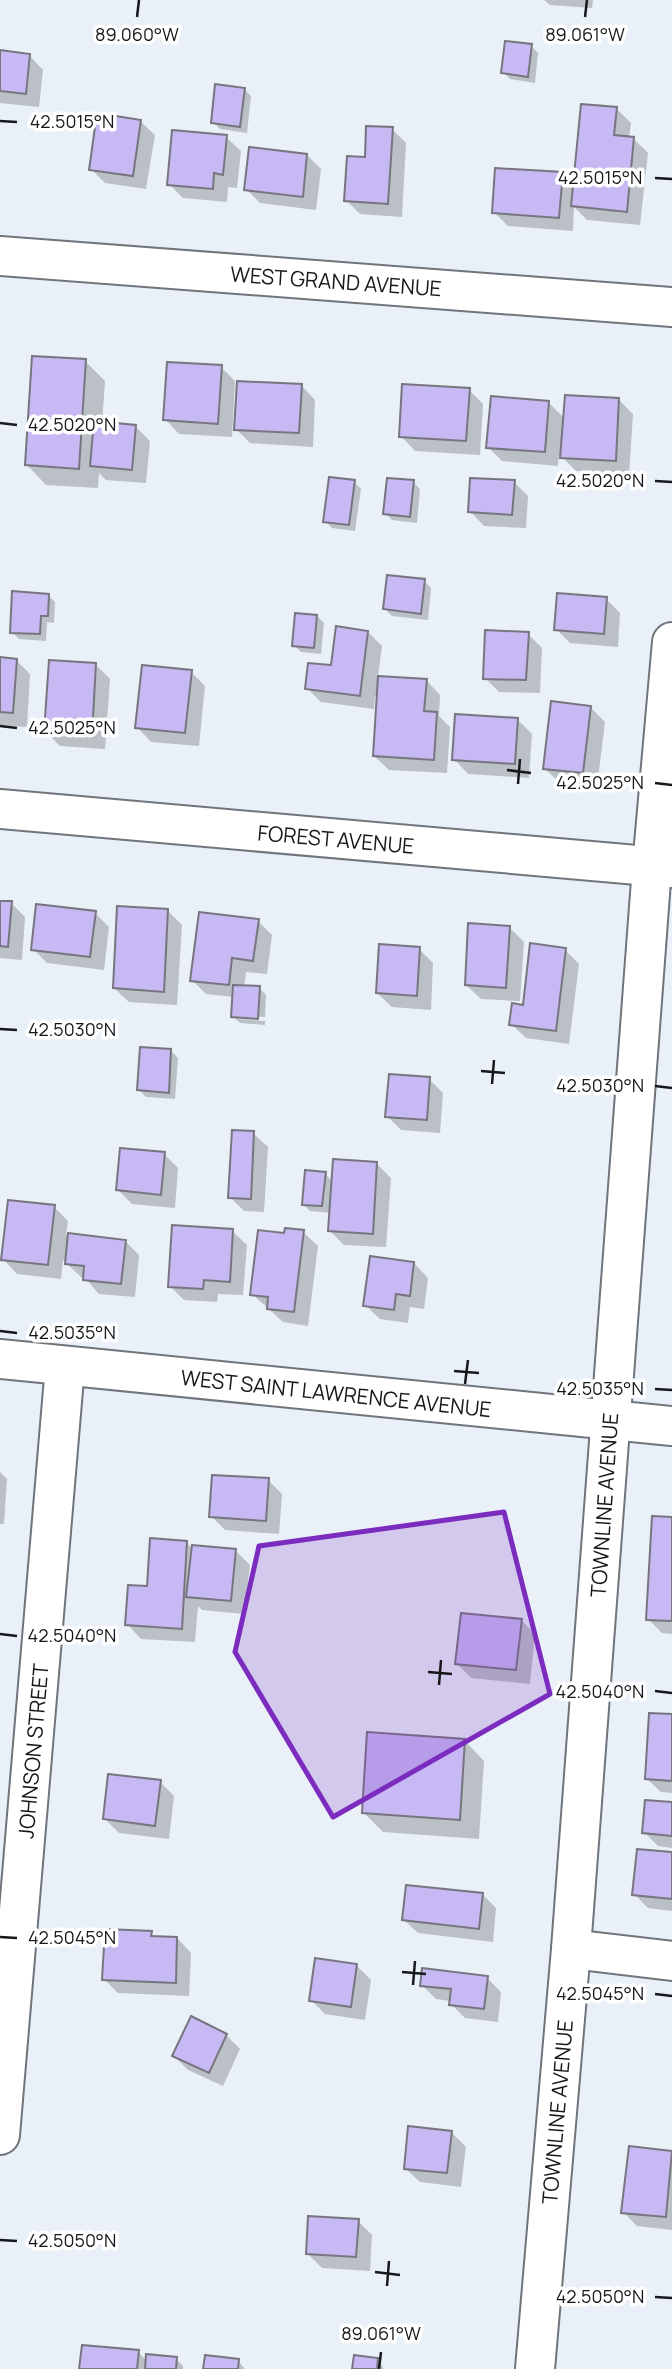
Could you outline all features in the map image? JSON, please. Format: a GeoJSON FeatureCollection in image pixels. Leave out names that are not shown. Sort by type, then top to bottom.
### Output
{"type":"FeatureCollection","features":[{"type":"Feature","properties":{"kind":"street","name":"WEST GRAND AVENUE"},"geometry":{"type":"LineString","coordinates":[[0,256],[672,307]]}},
{"type":"Feature","properties":{"kind":"street","name":"TOWNLINE AVENUE"},"geometry":{"type":"LineString","coordinates":[[535,2369],[610,1420],[662,868],[672,642]]}},
{"type":"Feature","properties":{"kind":"street","name":"FOREST AVENUE"},"geometry":{"type":"LineString","coordinates":[[0,809],[662,868]]}},
{"type":"Feature","properties":{"kind":"street","name":"WEST SAINT LAWRENCE AVENUE"},"geometry":{"type":"LineString","coordinates":[[0,1359],[672,1426]]}},
{"type":"Feature","properties":{"kind":"street","name":"JOHNSON STREET"},"geometry":{"type":"LineString","coordinates":[[0,2135],[65,1366]]}},
{"type":"Feature","properties":{"kind":"street"},"geometry":{"type":"LineString","coordinates":[[570,1949],[672,1961]]}},
{"type":"Feature","properties":{"kind":"highlighted area"},"geometry":{"type":"Polygon","coordinates":[[[504,1512],[550,1694],[333,1817],[235,1652],[259,1546],[504,1512]]]}},
{"type":"Feature","properties":{"kind":"building"},"geometry":{"type":"Polygon","coordinates":[[[505,41],[532,44],[528,77],[501,73],[505,41]]]}},
{"type":"Feature","properties":{"kind":"building"},"geometry":{"type":"Polygon","coordinates":[[[0,50],[30,54],[26,94],[0,91],[0,50]]]}},
{"type":"Feature","properties":{"kind":"building"},"geometry":{"type":"Polygon","coordinates":[[[215,84],[245,88],[240,127],[211,123],[215,84]]]}},
{"type":"Feature","properties":{"kind":"building"},"geometry":{"type":"Polygon","coordinates":[[[581,104],[617,107],[614,135],[634,137],[627,212],[571,206],[581,104]]]}},
{"type":"Feature","properties":{"kind":"building"},"geometry":{"type":"Polygon","coordinates":[[[97,113],[141,120],[133,176],[89,170],[97,113]]]}},
{"type":"Feature","properties":{"kind":"building"},"geometry":{"type":"Polygon","coordinates":[[[366,126],[393,127],[388,204],[344,201],[347,156],[365,157],[366,126]]]}},
{"type":"Feature","properties":{"kind":"building"},"geometry":{"type":"Polygon","coordinates":[[[172,130],[227,135],[223,175],[214,173],[213,189],[167,185],[172,130]]]}},
{"type":"Feature","properties":{"kind":"building"},"geometry":{"type":"Polygon","coordinates":[[[249,147],[307,154],[303,197],[244,190],[249,147]]]}},
{"type":"Feature","properties":{"kind":"building"},"geometry":{"type":"Polygon","coordinates":[[[495,168],[563,172],[559,218],[492,213],[495,168]]]}},
{"type":"Feature","properties":{"kind":"building"},"geometry":{"type":"Polygon","coordinates":[[[32,356],[86,359],[79,469],[25,465],[32,356]]]}},
{"type":"Feature","properties":{"kind":"building"},"geometry":{"type":"Polygon","coordinates":[[[167,362],[222,365],[218,424],[163,420],[167,362]]]}},
{"type":"Feature","properties":{"kind":"building"},"geometry":{"type":"Polygon","coordinates":[[[237,381],[302,384],[299,433],[234,430],[237,381]]]}},
{"type":"Feature","properties":{"kind":"building"},"geometry":{"type":"Polygon","coordinates":[[[402,384],[470,388],[466,441],[399,437],[402,384]]]}},
{"type":"Feature","properties":{"kind":"building"},"geometry":{"type":"Polygon","coordinates":[[[565,395],[619,398],[616,461],[560,458],[565,395]]]}},
{"type":"Feature","properties":{"kind":"building"},"geometry":{"type":"Polygon","coordinates":[[[491,396],[549,401],[545,452],[486,448],[491,396]]]}},
{"type":"Feature","properties":{"kind":"building"},"geometry":{"type":"Polygon","coordinates":[[[94,421],[136,425],[132,470],[90,466],[94,421]]]}},
{"type":"Feature","properties":{"kind":"building"},"geometry":{"type":"Polygon","coordinates":[[[329,477],[355,480],[349,525],[323,522],[329,477]]]}},
{"type":"Feature","properties":{"kind":"building"},"geometry":{"type":"Polygon","coordinates":[[[387,478],[414,480],[410,517],[383,514],[387,478]]]}},
{"type":"Feature","properties":{"kind":"building"},"geometry":{"type":"Polygon","coordinates":[[[470,478],[515,480],[512,515],[468,512],[470,478]]]}},
{"type":"Feature","properties":{"kind":"building"},"geometry":{"type":"Polygon","coordinates":[[[387,575],[425,579],[421,614],[383,609],[387,575]]]}},
{"type":"Feature","properties":{"kind":"building"},"geometry":{"type":"Polygon","coordinates":[[[12,591],[49,594],[48,616],[41,616],[40,634],[10,633],[12,591]]]}},
{"type":"Feature","properties":{"kind":"building"},"geometry":{"type":"Polygon","coordinates":[[[557,593],[607,597],[604,634],[554,630],[557,593]]]}},
{"type":"Feature","properties":{"kind":"building"},"geometry":{"type":"Polygon","coordinates":[[[295,613],[317,615],[314,648],[292,646],[295,613]]]}},
{"type":"Feature","properties":{"kind":"building"},"geometry":{"type":"Polygon","coordinates":[[[336,626],[368,631],[360,696],[305,689],[308,663],[331,665],[336,626]]]}},
{"type":"Feature","properties":{"kind":"building"},"geometry":{"type":"Polygon","coordinates":[[[485,630],[529,632],[526,680],[483,679],[485,630]]]}},
{"type":"Feature","properties":{"kind":"building"},"geometry":{"type":"Polygon","coordinates":[[[0,657],[17,659],[13,713],[0,712],[0,657]]]}},
{"type":"Feature","properties":{"kind":"building"},"geometry":{"type":"Polygon","coordinates":[[[49,660],[96,663],[92,735],[44,732],[49,660]]]}},
{"type":"Feature","properties":{"kind":"building"},"geometry":{"type":"Polygon","coordinates":[[[142,665],[192,670],[185,733],[135,728],[142,665]]]}},
{"type":"Feature","properties":{"kind":"building"},"geometry":{"type":"Polygon","coordinates":[[[378,676],[427,679],[424,711],[437,712],[434,760],[373,756],[378,676]]]}},
{"type":"Feature","properties":{"kind":"building"},"geometry":{"type":"Polygon","coordinates":[[[551,701],[591,706],[583,773],[543,769],[551,701]]]}},
{"type":"Feature","properties":{"kind":"building"},"geometry":{"type":"Polygon","coordinates":[[[455,714],[518,718],[515,764],[452,760],[455,714]]]}},
{"type":"Feature","properties":{"kind":"building"},"geometry":{"type":"Polygon","coordinates":[[[0,901],[12,901],[8,947],[0,946],[0,901]]]}},
{"type":"Feature","properties":{"kind":"building"},"geometry":{"type":"Polygon","coordinates":[[[36,904],[96,911],[90,957],[31,950],[36,904]]]}},
{"type":"Feature","properties":{"kind":"building"},"geometry":{"type":"Polygon","coordinates":[[[117,906],[168,909],[164,992],[113,988],[117,906]]]}},
{"type":"Feature","properties":{"kind":"building"},"geometry":{"type":"Polygon","coordinates":[[[199,912],[259,919],[253,961],[232,958],[229,985],[190,981],[199,912]]]}},
{"type":"Feature","properties":{"kind":"building"},"geometry":{"type":"Polygon","coordinates":[[[468,923],[510,926],[506,988],[465,985],[468,923]]]}},
{"type":"Feature","properties":{"kind":"building"},"geometry":{"type":"Polygon","coordinates":[[[530,943],[566,948],[556,1031],[509,1025],[512,1003],[523,1005],[530,943]]]}},
{"type":"Feature","properties":{"kind":"building"},"geometry":{"type":"Polygon","coordinates":[[[379,944],[420,947],[417,996],[376,993],[379,944]]]}},
{"type":"Feature","properties":{"kind":"building"},"geometry":{"type":"Polygon","coordinates":[[[233,985],[260,986],[258,1019],[231,1017],[233,985]]]}},
{"type":"Feature","properties":{"kind":"building"},"geometry":{"type":"Polygon","coordinates":[[[140,1047],[171,1049],[169,1093],[137,1090],[140,1047]]]}},
{"type":"Feature","properties":{"kind":"building"},"geometry":{"type":"Polygon","coordinates":[[[389,1074],[430,1077],[427,1120],[385,1117],[389,1074]]]}},
{"type":"Feature","properties":{"kind":"building"},"geometry":{"type":"Polygon","coordinates":[[[232,1130],[254,1131],[251,1199],[228,1198],[232,1130]]]}},
{"type":"Feature","properties":{"kind":"building"},"geometry":{"type":"Polygon","coordinates":[[[120,1148],[165,1152],[161,1195],[116,1190],[120,1148]]]}},
{"type":"Feature","properties":{"kind":"building"},"geometry":{"type":"Polygon","coordinates":[[[333,1159],[377,1162],[373,1234],[328,1231],[333,1159]]]}},
{"type":"Feature","properties":{"kind":"building"},"geometry":{"type":"Polygon","coordinates":[[[305,1170],[326,1172],[322,1206],[302,1205],[305,1170]]]}},
{"type":"Feature","properties":{"kind":"building"},"geometry":{"type":"Polygon","coordinates":[[[8,1200],[55,1205],[48,1265],[1,1260],[8,1200]]]}},
{"type":"Feature","properties":{"kind":"building"},"geometry":{"type":"Polygon","coordinates":[[[172,1225],[233,1229],[230,1282],[204,1280],[203,1289],[168,1287],[172,1225]]]}},
{"type":"Feature","properties":{"kind":"building"},"geometry":{"type":"Polygon","coordinates":[[[285,1228],[304,1230],[294,1312],[267,1309],[268,1297],[250,1295],[258,1230],[284,1233],[285,1228]]]}},
{"type":"Feature","properties":{"kind":"building"},"geometry":{"type":"Polygon","coordinates":[[[68,1233],[126,1240],[121,1284],[83,1280],[84,1266],[65,1264],[68,1233]]]}},
{"type":"Feature","properties":{"kind":"building"},"geometry":{"type":"Polygon","coordinates":[[[370,1256],[414,1262],[410,1296],[396,1294],[394,1310],[363,1306],[370,1256]]]}},
{"type":"Feature","properties":{"kind":"building"},"geometry":{"type":"Polygon","coordinates":[[[212,1475],[269,1478],[266,1521],[209,1517],[212,1475]]]}},
{"type":"Feature","properties":{"kind":"building"},"geometry":{"type":"Polygon","coordinates":[[[652,1516],[672,1517],[672,1621],[646,1620],[652,1516]]]}},
{"type":"Feature","properties":{"kind":"building"},"geometry":{"type":"Polygon","coordinates":[[[150,1538],[187,1541],[182,1629],[125,1625],[128,1585],[147,1586],[150,1538]]]}},
{"type":"Feature","properties":{"kind":"building"},"geometry":{"type":"Polygon","coordinates":[[[192,1545],[236,1549],[231,1601],[186,1597],[192,1545]]]}},
{"type":"Feature","properties":{"kind":"building"},"geometry":{"type":"Polygon","coordinates":[[[461,1613],[522,1619],[516,1670],[455,1664],[461,1613]]]}},
{"type":"Feature","properties":{"kind":"building"},"geometry":{"type":"Polygon","coordinates":[[[649,1713],[672,1714],[672,1781],[645,1779],[649,1713]]]}},
{"type":"Feature","properties":{"kind":"building"},"geometry":{"type":"Polygon","coordinates":[[[367,1732],[465,1739],[460,1820],[362,1813],[367,1732]]]}},
{"type":"Feature","properties":{"kind":"building"},"geometry":{"type":"Polygon","coordinates":[[[108,1774],[161,1780],[155,1826],[103,1819],[108,1774]]]}},
{"type":"Feature","properties":{"kind":"building"},"geometry":{"type":"Polygon","coordinates":[[[645,1800],[672,1802],[672,1836],[642,1833],[645,1800]]]}},
{"type":"Feature","properties":{"kind":"building"},"geometry":{"type":"Polygon","coordinates":[[[637,1849],[672,1852],[672,1899],[632,1895],[637,1849]]]}},
{"type":"Feature","properties":{"kind":"building"},"geometry":{"type":"Polygon","coordinates":[[[406,1885],[483,1893],[479,1929],[402,1920],[406,1885]]]}},
{"type":"Feature","properties":{"kind":"building"},"geometry":{"type":"Polygon","coordinates":[[[105,1929],[152,1931],[151,1936],[177,1937],[176,1983],[102,1980],[105,1929]]]}},
{"type":"Feature","properties":{"kind":"building"},"geometry":{"type":"Polygon","coordinates":[[[315,1958],[357,1964],[351,2007],[309,2001],[315,1958]]]}},
{"type":"Feature","properties":{"kind":"building"},"geometry":{"type":"Polygon","coordinates":[[[422,1968],[488,1976],[484,2009],[449,2005],[451,1989],[420,1986],[422,1968]]]}},
{"type":"Feature","properties":{"kind":"building"},"geometry":{"type":"Polygon","coordinates":[[[191,2016],[227,2034],[209,2073],[172,2056],[191,2016]]]}},
{"type":"Feature","properties":{"kind":"building"},"geometry":{"type":"Polygon","coordinates":[[[408,2126],[452,2131],[447,2173],[404,2169],[408,2126]]]}},
{"type":"Feature","properties":{"kind":"building"},"geometry":{"type":"Polygon","coordinates":[[[629,2146],[672,2151],[666,2217],[621,2213],[629,2146]]]}},
{"type":"Feature","properties":{"kind":"building"},"geometry":{"type":"Polygon","coordinates":[[[308,2216],[359,2219],[356,2257],[306,2254],[308,2216]]]}},
{"type":"Feature","properties":{"kind":"building"},"geometry":{"type":"Polygon","coordinates":[[[82,2345],[139,2350],[137,2369],[79,2369],[82,2345]]]}},
{"type":"Feature","properties":{"kind":"building"},"geometry":{"type":"Polygon","coordinates":[[[146,2354],[177,2357],[176,2369],[145,2369],[146,2354]]]}},
{"type":"Feature","properties":{"kind":"building"},"geometry":{"type":"Polygon","coordinates":[[[205,2355],[239,2359],[238,2369],[203,2369],[205,2355]]]}},
{"type":"Feature","properties":{"kind":"building"},"geometry":{"type":"Polygon","coordinates":[[[354,2355],[378,2358],[377,2369],[352,2369],[354,2355]]]}}]}
